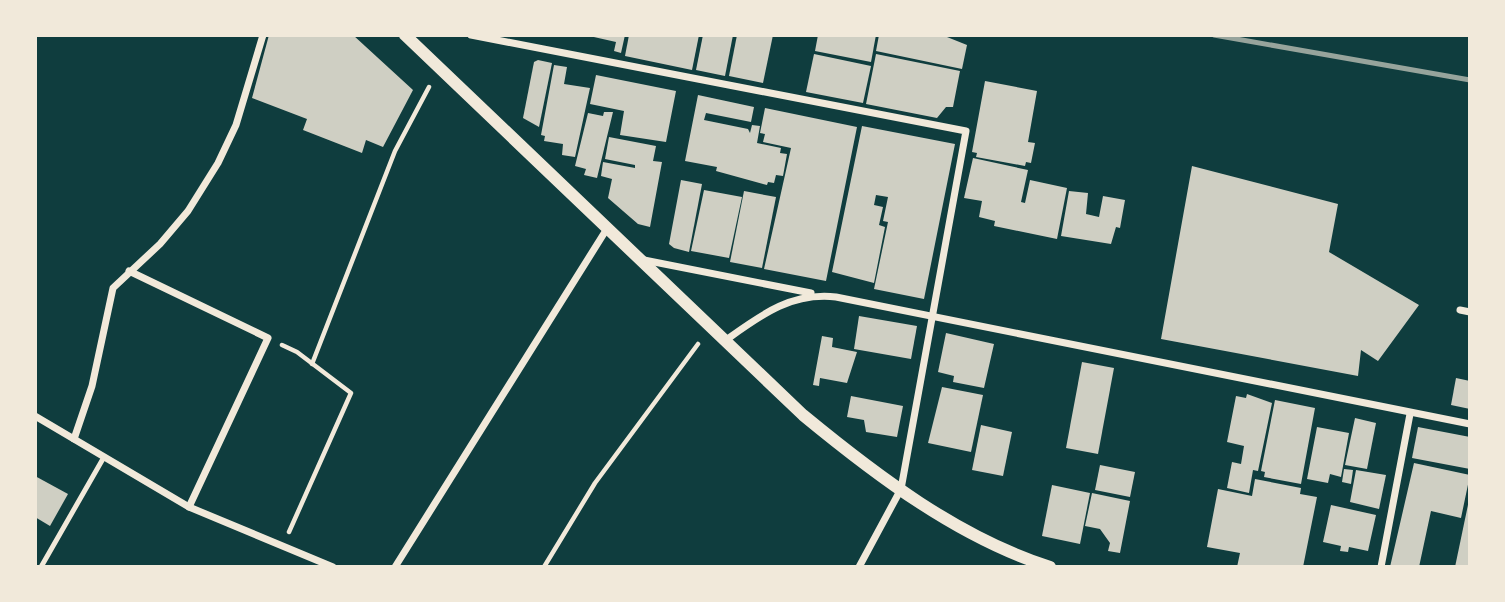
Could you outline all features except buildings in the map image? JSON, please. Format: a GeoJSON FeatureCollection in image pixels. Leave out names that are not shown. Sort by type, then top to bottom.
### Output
{"type":"FeatureCollection","features":[{"type":"Feature","properties":{"kind":"street"},"geometry":{"type":"LineString","coordinates":[[74,439],[92,386],[113,288],[160,244],[188,211],[218,163],[236,125],[263,35]]}},
{"type":"Feature","properties":{"kind":"street"},"geometry":{"type":"LineString","coordinates":[[405,35],[813,423],[901,489],[974,534],[1050,567]]}},
{"type":"Feature","properties":{"kind":"street"},"geometry":{"type":"LineString","coordinates":[[471,35],[966,131],[901,489],[859,567]]}},
{"type":"Feature","properties":{"kind":"street"},"geometry":{"type":"LineString","coordinates":[[396,567],[608,227]]}},
{"type":"Feature","properties":{"kind":"street"},"geometry":{"type":"LineString","coordinates":[[642,259],[934,314],[1410,414],[1470,424]]}},
{"type":"Feature","properties":{"kind":"street"},"geometry":{"type":"LineString","coordinates":[[129,271],[268,338],[189,507]]}},
{"type":"Feature","properties":{"kind":"street"},"geometry":{"type":"LineString","coordinates":[[726,340],[781,304],[822,295]]}},
{"type":"Feature","properties":{"kind":"street"},"geometry":{"type":"LineString","coordinates":[[1460,310],[1470,312]]}},
{"type":"Feature","properties":{"kind":"street"},"geometry":{"type":"LineString","coordinates":[[1381,567],[1410,414]]}},
{"type":"Feature","properties":{"kind":"street"},"geometry":{"type":"LineString","coordinates":[[35,416],[189,507],[333,567]]}},
{"type":"Feature","properties":{"kind":"lane"},"geometry":{"type":"LineString","coordinates":[[41,567],[104,457]]}},
{"type":"Feature","properties":{"kind":"path"},"geometry":{"type":"LineString","coordinates":[[313,364],[395,151],[440,68]]}},
{"type":"Feature","properties":{"kind":"path"},"geometry":{"type":"LineString","coordinates":[[544,567],[595,483],[711,326]]}},
{"type":"Feature","properties":{"kind":"path"},"geometry":{"type":"LineString","coordinates":[[268,338],[297,352],[351,393],[283,547]]}},
{"type":"Feature","properties":{"kind":"railway"},"geometry":{"type":"LineString","coordinates":[[1214,35],[1470,80]]}}]}
